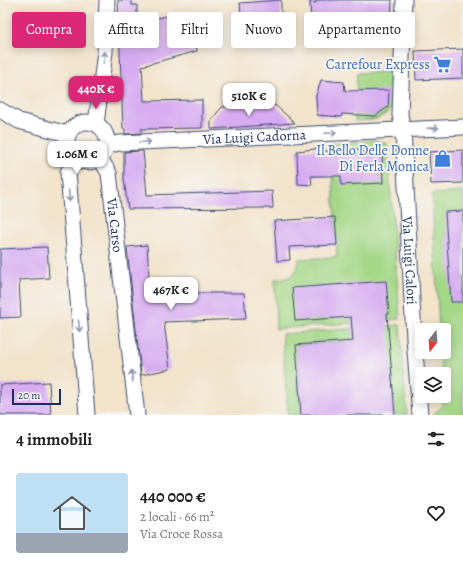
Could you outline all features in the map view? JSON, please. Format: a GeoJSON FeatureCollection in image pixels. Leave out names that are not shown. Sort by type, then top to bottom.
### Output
{"type":"FeatureCollection","features":[{"type":"Feature","properties":{"kind":"street"},"geometry":{"type":"LineString","coordinates":[[96,124],[105,52],[107,0]]}},
{"type":"Feature","properties":{"kind":"street","name":"Via Luigi Calori"},"geometry":{"type":"LineString","coordinates":[[404,0],[400,115],[403,129],[414,338],[420,415]]}},
{"type":"Feature","properties":{"kind":"street"},"geometry":{"type":"LineString","coordinates":[[0,110],[19,121],[67,134]]}},
{"type":"Feature","properties":{"kind":"street"},"geometry":{"type":"LineString","coordinates":[[83,121],[96,124],[105,133],[103,152],[88,162],[75,159],[67,148],[67,134],[76,124],[83,121]]}},
{"type":"Feature","properties":{"kind":"street","name":"Via Luigi Cadorna"},"geometry":{"type":"LineString","coordinates":[[103,152],[119,143],[463,127]]}},
{"type":"Feature","properties":{"kind":"street","name":"Via Carso"},"geometry":{"type":"LineString","coordinates":[[103,152],[109,173],[137,415]]}},
{"type":"Feature","properties":{"kind":"street"},"geometry":{"type":"LineString","coordinates":[[75,159],[68,172],[87,415]]}},
{"type":"Feature","properties":{"kind":"green space"},"geometry":{"type":"Polygon","coordinates":[[[394,72],[392,108],[379,118],[355,121],[357,73],[394,72]]]}},
{"type":"Feature","properties":{"kind":"green space"},"geometry":{"type":"Polygon","coordinates":[[[376,140],[387,144],[400,319],[276,329],[275,279],[285,278],[292,275],[297,269],[299,259],[337,257],[331,144],[376,140]]]}},
{"type":"Feature","properties":{"kind":"green space"},"geometry":{"type":"Polygon","coordinates":[[[463,192],[463,415],[432,415],[442,407],[442,403],[451,403],[451,367],[441,367],[440,359],[451,359],[451,323],[439,323],[432,194],[463,192]]]}},
{"type":"Feature","properties":{"kind":"green space"},"geometry":{"type":"Polygon","coordinates":[[[400,325],[407,415],[395,415],[388,338],[296,345],[301,415],[288,415],[282,334],[400,325]]]}},
{"type":"Feature","properties":{"kind":"building"},"geometry":{"type":"Polygon","coordinates":[[[118,0],[132,0],[132,5],[137,5],[137,12],[118,12],[118,0]]]}},
{"type":"Feature","properties":{"kind":"building"},"geometry":{"type":"Polygon","coordinates":[[[281,0],[281,12],[241,12],[240,3],[281,0]]]}},
{"type":"Feature","properties":{"kind":"building"},"geometry":{"type":"Polygon","coordinates":[[[316,0],[392,0],[392,12],[310,12],[310,2],[316,3],[316,0]]]}},
{"type":"Feature","properties":{"kind":"building"},"geometry":{"type":"Polygon","coordinates":[[[167,16],[167,48],[197,48],[197,51],[142,66],[144,101],[202,100],[202,128],[141,129],[142,133],[125,134],[125,129],[123,129],[120,48],[159,48],[159,18],[167,16]]]}},
{"type":"Feature","properties":{"kind":"building"},"geometry":{"type":"Polygon","coordinates":[[[463,49],[463,78],[416,80],[415,51],[463,49]]]}},
{"type":"Feature","properties":{"kind":"building"},"geometry":{"type":"Polygon","coordinates":[[[321,80],[344,82],[345,91],[389,90],[388,107],[375,116],[342,114],[341,117],[317,115],[316,96],[321,80]]]}},
{"type":"Feature","properties":{"kind":"building"},"geometry":{"type":"Polygon","coordinates":[[[275,105],[295,123],[211,129],[211,120],[222,107],[275,105]]]}},
{"type":"Feature","properties":{"kind":"building"},"geometry":{"type":"Polygon","coordinates":[[[324,148],[324,151],[362,149],[363,154],[382,153],[383,183],[341,185],[341,176],[311,176],[312,185],[298,184],[297,151],[324,148]]]}},
{"type":"Feature","properties":{"kind":"building"},"geometry":{"type":"Polygon","coordinates":[[[463,150],[463,183],[431,184],[429,152],[463,150]]]}},
{"type":"Feature","properties":{"kind":"building"},"geometry":{"type":"Polygon","coordinates":[[[143,151],[147,195],[272,191],[273,208],[128,209],[124,179],[124,152],[143,151]]]}},
{"type":"Feature","properties":{"kind":"building"},"geometry":{"type":"Polygon","coordinates":[[[463,211],[463,302],[451,302],[445,212],[463,211]]]}},
{"type":"Feature","properties":{"kind":"building"},"geometry":{"type":"Polygon","coordinates":[[[335,217],[337,245],[289,247],[290,260],[277,261],[274,221],[335,217]]]}},
{"type":"Feature","properties":{"kind":"building"},"geometry":{"type":"Polygon","coordinates":[[[147,245],[150,293],[244,293],[246,319],[164,322],[170,369],[141,375],[127,247],[147,245]]]}},
{"type":"Feature","properties":{"kind":"building"},"geometry":{"type":"Polygon","coordinates":[[[47,247],[49,278],[19,280],[21,317],[0,318],[0,249],[47,247]]]}},
{"type":"Feature","properties":{"kind":"building"},"geometry":{"type":"Polygon","coordinates":[[[386,281],[389,314],[387,314],[395,415],[301,415],[296,345],[353,341],[351,317],[295,321],[292,288],[386,281]]]}},
{"type":"Feature","properties":{"kind":"building"},"geometry":{"type":"Polygon","coordinates":[[[49,382],[51,415],[0,415],[0,385],[49,382]]]}},
{"type":"Feature","properties":{"kind":"place","name":"Carrefour Express"},"geometry":{"type":"Point","coordinates":[443,64]}},
{"type":"Feature","properties":{"kind":"place","name":"Il Bello Delle Donne Di Ferla Monica"},"geometry":{"type":"Point","coordinates":[442,158]}}]}
